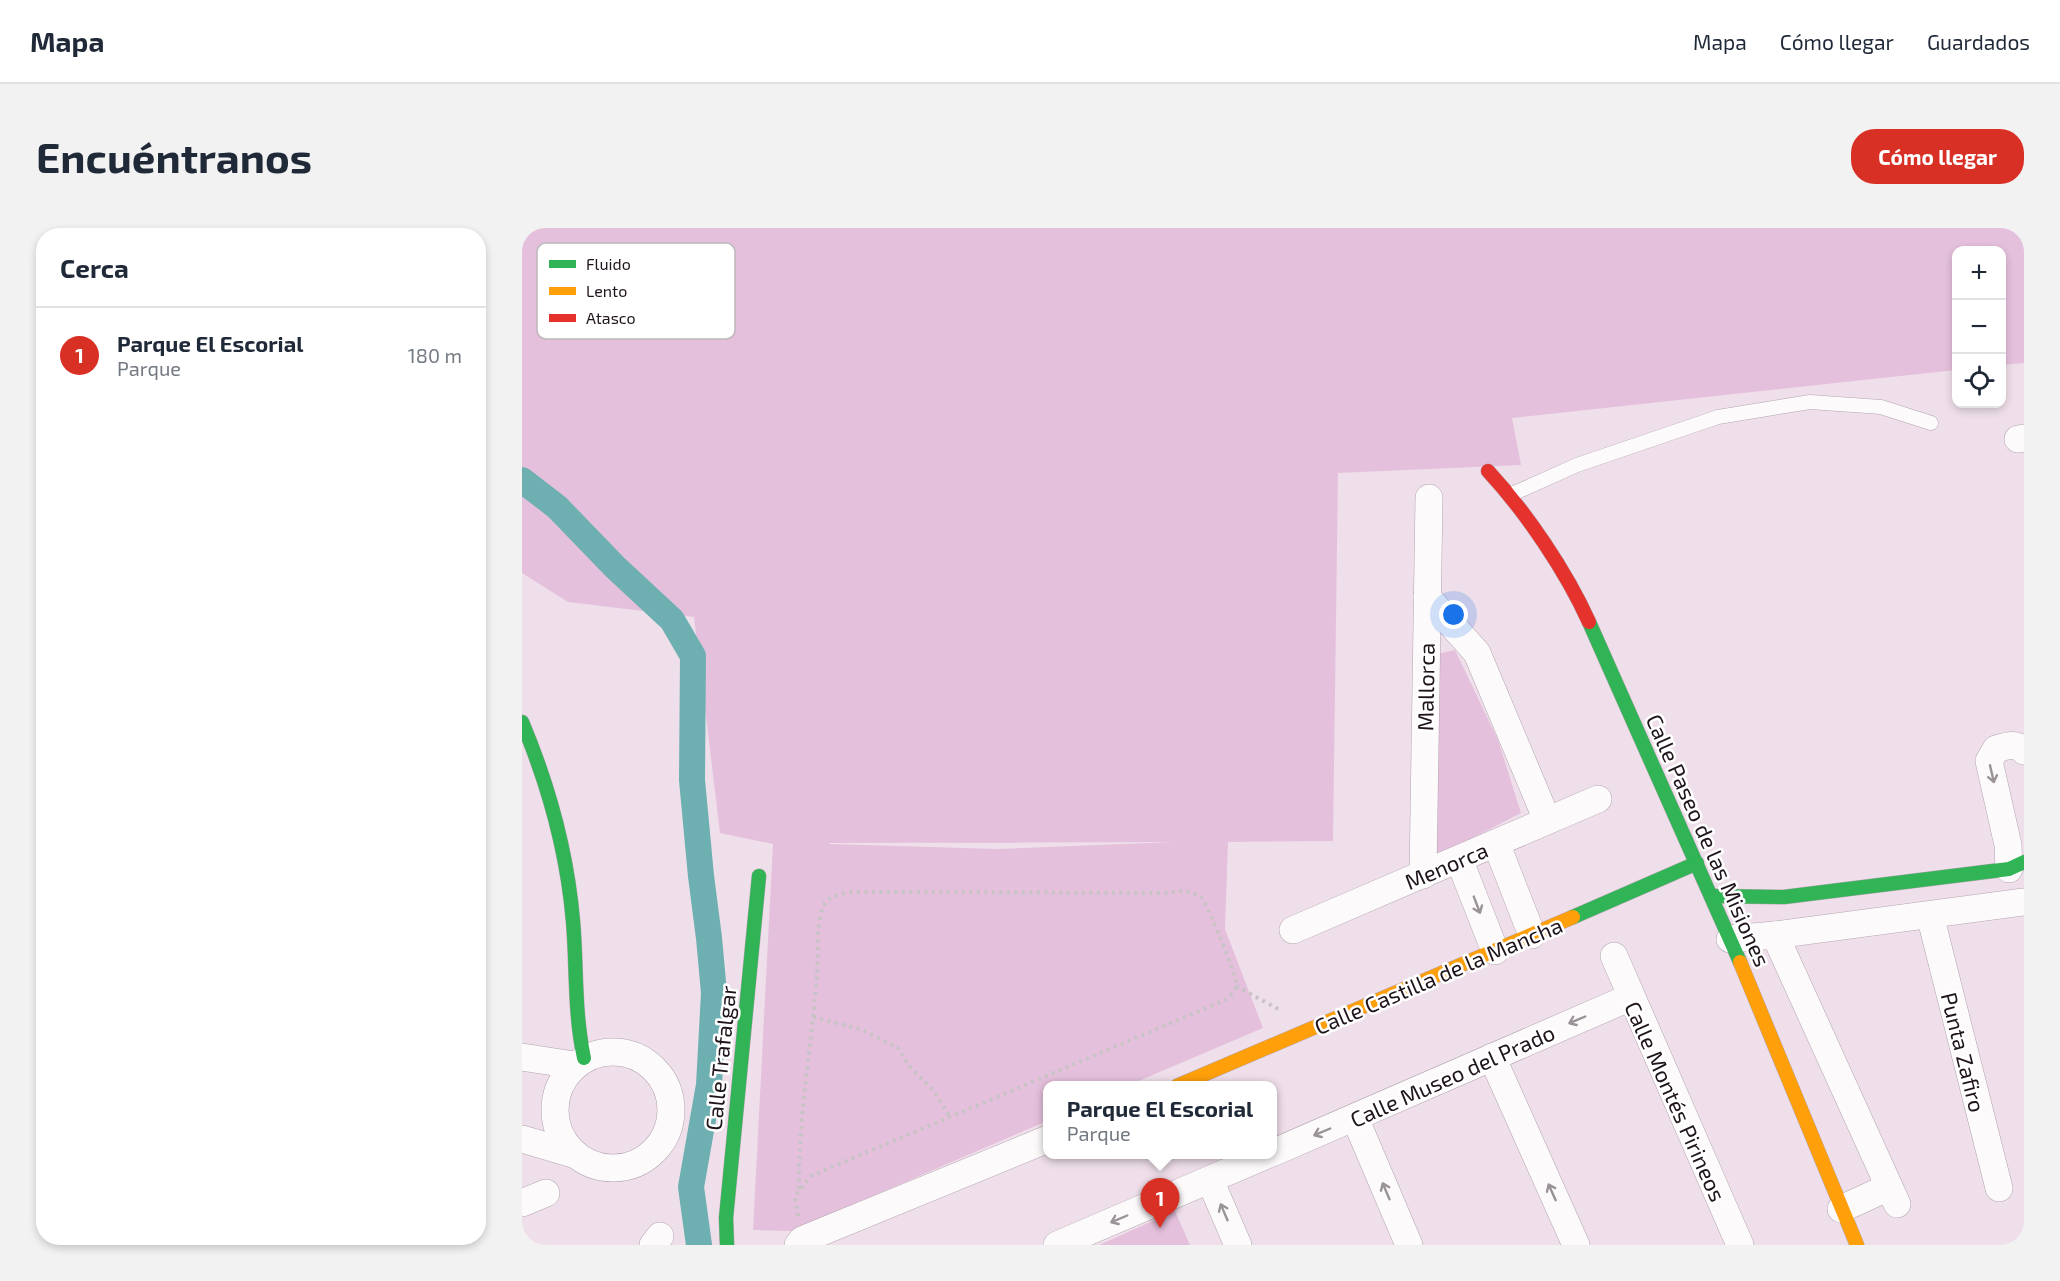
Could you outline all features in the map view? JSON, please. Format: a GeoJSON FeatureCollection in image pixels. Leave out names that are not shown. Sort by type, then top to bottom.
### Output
{"type":"FeatureCollection","features":[{"type":"Feature","properties":{"kind":"street","name":"Calle Paseo de las Misiones"},"geometry":{"type":"LineString","coordinates":[[1488,471],[1510,495],[1575,591],[1731,939],[1857,1245]]}},
{"type":"Feature","properties":{"kind":"street","name":"Mallorca"},"geometry":{"type":"LineString","coordinates":[[1423,875],[1429,498]]}},
{"type":"Feature","properties":{"kind":"street"},"geometry":{"type":"LineString","coordinates":[[1427,597],[1477,653],[1547,820]]}},
{"type":"Feature","properties":{"kind":"street"},"geometry":{"type":"LineString","coordinates":[[522,722],[533,746],[555,818],[571,904],[579,1062]]}},
{"type":"Feature","properties":{"kind":"street"},"geometry":{"type":"LineString","coordinates":[[1712,896],[1784,897],[2016,865],[2008,844],[1989,760],[1996,749],[2012,745],[2024,751]]}},
{"type":"Feature","properties":{"kind":"street","name":"Menorca"},"geometry":{"type":"LineString","coordinates":[[1293,930],[1598,799]]}},
{"type":"Feature","properties":{"kind":"street"},"geometry":{"type":"LineString","coordinates":[[1496,843],[1532,935]]}},
{"type":"Feature","properties":{"kind":"street"},"geometry":{"type":"LineString","coordinates":[[1459,859],[1496,951]]}},
{"type":"Feature","properties":{"kind":"street","name":"Calle Castilla de la Mancha"},"geometry":{"type":"LineString","coordinates":[[1189,1081],[1698,863]]}},
{"type":"Feature","properties":{"kind":"street","name":"Calle Trafalgar"},"geometry":{"type":"LineString","coordinates":[[727,1245],[726,1218],[759,876]]}},
{"type":"Feature","properties":{"kind":"street"},"geometry":{"type":"LineString","coordinates":[[1731,939],[2024,902]]}},
{"type":"Feature","properties":{"kind":"street","name":"Punta Zafiro"},"geometry":{"type":"LineString","coordinates":[[1930,915],[1999,1188]]}},
{"type":"Feature","properties":{"kind":"street"},"geometry":{"type":"LineString","coordinates":[[1775,935],[1893,1195],[1842,1209]]}},
{"type":"Feature","properties":{"kind":"street","name":"Calle Montés Pirineos"},"geometry":{"type":"LineString","coordinates":[[1614,956],[1740,1245]]}},
{"type":"Feature","properties":{"kind":"street","name":"Calle Museo del Prado"},"geometry":{"type":"LineString","coordinates":[[1277,1151],[1631,997]]}},
{"type":"Feature","properties":{"kind":"street"},"geometry":{"type":"LineString","coordinates":[[522,1139],[573,1154],[594,1166],[615,1169],[636,1164],[653,1153],[666,1135],[671,1115],[669,1094],[660,1075],[644,1060],[625,1052],[604,1051],[579,1062],[559,1085],[554,1110],[559,1134],[573,1154]]}},
{"type":"Feature","properties":{"kind":"street"},"geometry":{"type":"LineString","coordinates":[[522,1057],[579,1062]]}},
{"type":"Feature","properties":{"kind":"street"},"geometry":{"type":"LineString","coordinates":[[1492,1057],[1576,1245]]}},
{"type":"Feature","properties":{"kind":"street"},"geometry":{"type":"LineString","coordinates":[[1355,1118],[1408,1245]]}},
{"type":"Feature","properties":{"kind":"street"},"geometry":{"type":"LineString","coordinates":[[800,1242],[1043,1141]]}},
{"type":"Feature","properties":{"kind":"street","name":"Calle Museo del Prado"},"geometry":{"type":"LineString","coordinates":[[1070,1242],[1259,1159]]}},
{"type":"Feature","properties":{"kind":"street"},"geometry":{"type":"LineString","coordinates":[[1210,1180],[1238,1245]]}},
{"type":"Feature","properties":{"kind":"lane"},"geometry":{"type":"LineString","coordinates":[[1510,495],[1577,465],[1718,417],[1810,402],[1881,407],[1931,423]]}},
{"type":"Feature","properties":{"kind":"path"},"geometry":{"type":"LineString","coordinates":[[799,1191],[798,1159],[822,911],[824,904],[832,897],[852,892],[1188,891],[1197,894],[1207,905],[1233,971],[1236,986],[1234,992],[1225,1000],[812,1176],[795,1196],[800,1242]]}},
{"type":"Feature","properties":{"kind":"path"},"geometry":{"type":"LineString","coordinates":[[1236,986],[1313,1029]]}},
{"type":"Feature","properties":{"kind":"path"},"geometry":{"type":"LineString","coordinates":[[813,1017],[863,1030],[898,1048],[910,1066],[934,1090],[950,1117]]}},
{"type":"Feature","properties":{"kind":"shaded area"},"geometry":{"type":"Polygon","coordinates":[[[522,228],[2024,228],[2024,363],[2006,365],[2006,246],[1952,246],[1952,370],[1512,418],[1521,465],[1338,473],[1333,841],[1228,842],[1225,929],[1263,1028],[1138,1081],[1043,1081],[1043,1123],[791,1231],[753,1230],[773,844],[720,833],[694,617],[568,602],[522,573],[522,228]],[[1174,842],[829,843],[997,849],[1174,842]]]}},
{"type":"Feature","properties":{"kind":"shaded area"},"geometry":{"type":"Polygon","coordinates":[[[1455,650],[1498,740],[1521,813],[1434,858],[1433,655],[1455,650]]]}},
{"type":"Feature","properties":{"kind":"shaded area"},"geometry":{"type":"Polygon","coordinates":[[[1175,1211],[1190,1245],[1099,1245],[1175,1211]]]}},
{"type":"Feature","properties":{"kind":"waterway"},"geometry":{"type":"LineString","coordinates":[[522,480],[557,507],[615,567],[672,620],[693,656],[692,780],[714,993],[709,1085],[691,1187],[699,1245]]}},
{"type":"Feature","properties":{"kind":"traffic: fast"},"geometry":{"type":"LineString","coordinates":[[1589,622],[1740,962]]}},
{"type":"Feature","properties":{"kind":"traffic: fast"},"geometry":{"type":"LineString","coordinates":[[522,722],[541,770],[566,870],[573,921],[577,1007],[584,1058]]}},
{"type":"Feature","properties":{"kind":"traffic: fast"},"geometry":{"type":"LineString","coordinates":[[1712,896],[1784,897],[2009,869],[2024,862]]}},
{"type":"Feature","properties":{"kind":"traffic: fast"},"geometry":{"type":"LineString","coordinates":[[1573,917],[1697,863]]}},
{"type":"Feature","properties":{"kind":"traffic: fast"},"geometry":{"type":"LineString","coordinates":[[727,1245],[726,1218],[759,876]]}},
{"type":"Feature","properties":{"kind":"traffic: slow"},"geometry":{"type":"LineString","coordinates":[[1189,1081],[1573,917]]}},
{"type":"Feature","properties":{"kind":"traffic: slow"},"geometry":{"type":"LineString","coordinates":[[1740,962],[1857,1245]]}},
{"type":"Feature","properties":{"kind":"traffic: jam"},"geometry":{"type":"LineString","coordinates":[[1488,471],[1517,505],[1544,543],[1569,583],[1589,622]]}},
{"type":"Feature","properties":{"kind":"place","name":"Parque El Escorial"},"geometry":{"type":"Point","coordinates":[1160,1228]}}]}
